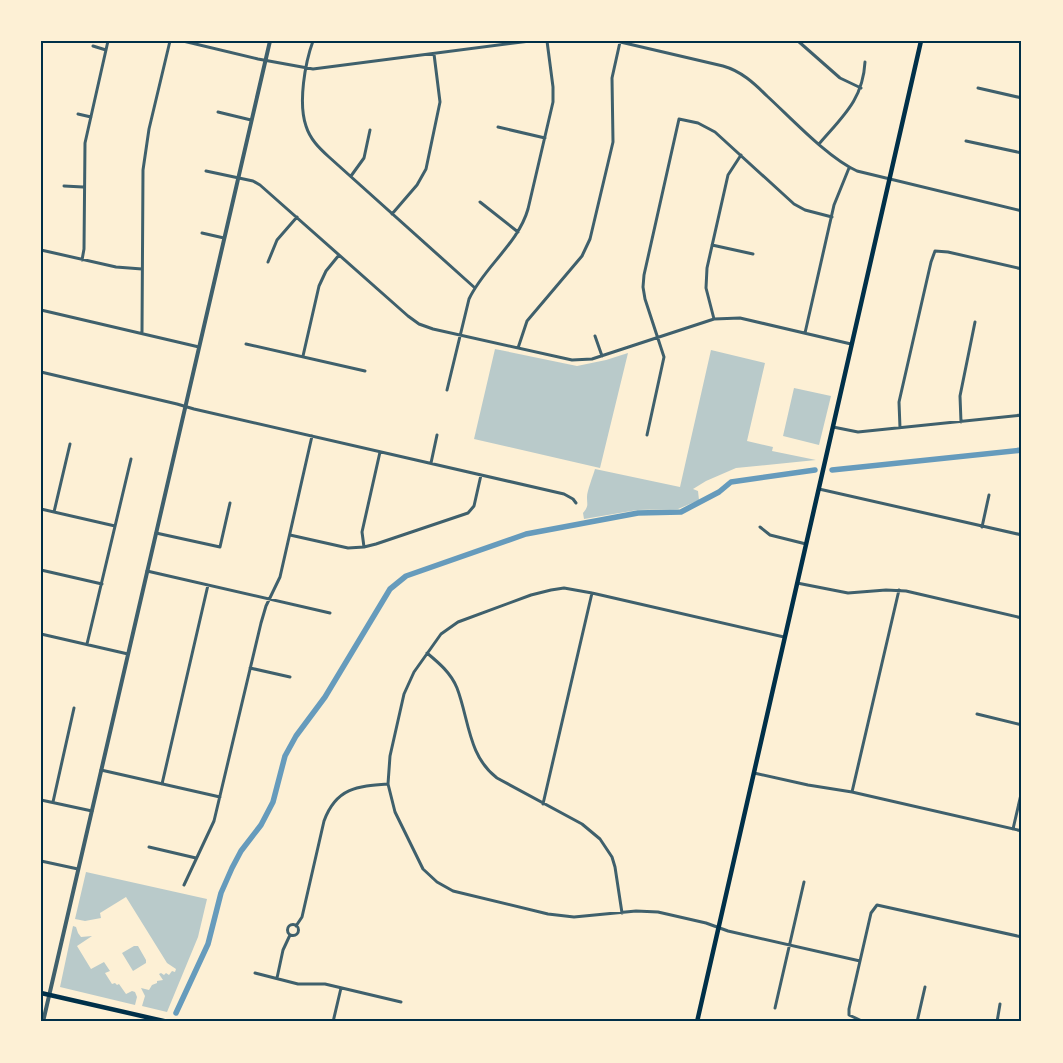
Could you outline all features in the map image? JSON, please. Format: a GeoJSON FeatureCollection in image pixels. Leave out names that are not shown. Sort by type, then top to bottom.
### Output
{"type":"FeatureCollection","features":[{"type":"Feature","properties":{"kind":"main road"},"geometry":{"type":"LineString","coordinates":[[697,1022],[921,41]]}},
{"type":"Feature","properties":{"kind":"main road"},"geometry":{"type":"LineString","coordinates":[[41,993],[168,1022]]}},
{"type":"Feature","properties":{"kind":"street"},"geometry":{"type":"LineString","coordinates":[[82,260],[84,249],[83,187],[85,143],[108,41]]}},
{"type":"Feature","properties":{"kind":"street"},"geometry":{"type":"LineString","coordinates":[[142,332],[142,170],[170,41]]}},
{"type":"Feature","properties":{"kind":"street"},"geometry":{"type":"LineString","coordinates":[[183,41],[306,68],[327,68],[530,41]]}},
{"type":"Feature","properties":{"kind":"street"},"geometry":{"type":"LineString","coordinates":[[43,1022],[270,41]]}},
{"type":"Feature","properties":{"kind":"street"},"geometry":{"type":"LineString","coordinates":[[313,41],[306,68],[303,104],[306,126],[320,148],[475,288]]}},
{"type":"Feature","properties":{"kind":"street"},"geometry":{"type":"LineString","coordinates":[[447,390],[468,299],[526,219],[554,94],[547,41]]}},
{"type":"Feature","properties":{"kind":"street"},"geometry":{"type":"LineString","coordinates":[[798,41],[834,74],[861,88]]}},
{"type":"Feature","properties":{"kind":"street"},"geometry":{"type":"LineString","coordinates":[[1017,41],[1022,42]]}},
{"type":"Feature","properties":{"kind":"street"},"geometry":{"type":"LineString","coordinates":[[518,348],[527,321],[582,256],[590,239],[613,142],[612,78],[618,42],[723,66],[738,72],[757,86],[819,144],[849,168],[1022,210]]}},
{"type":"Feature","properties":{"kind":"street"},"geometry":{"type":"LineString","coordinates":[[92,46],[106,50]]}},
{"type":"Feature","properties":{"kind":"street"},"geometry":{"type":"LineString","coordinates":[[392,214],[417,185],[426,169],[440,102],[434,54]]}},
{"type":"Feature","properties":{"kind":"street"},"geometry":{"type":"LineString","coordinates":[[819,144],[852,106],[861,88],[865,62]]}},
{"type":"Feature","properties":{"kind":"street"},"geometry":{"type":"LineString","coordinates":[[978,88],[1022,98]]}},
{"type":"Feature","properties":{"kind":"street"},"geometry":{"type":"LineString","coordinates":[[218,112],[251,120]]}},
{"type":"Feature","properties":{"kind":"street"},"geometry":{"type":"LineString","coordinates":[[78,114],[90,117]]}},
{"type":"Feature","properties":{"kind":"street"},"geometry":{"type":"LineString","coordinates":[[647,435],[664,363],[663,353],[645,299],[644,275],[679,119],[707,127],[741,155],[794,204],[806,210],[832,217]]}},
{"type":"Feature","properties":{"kind":"street"},"geometry":{"type":"LineString","coordinates":[[498,127],[545,138]]}},
{"type":"Feature","properties":{"kind":"street"},"geometry":{"type":"LineString","coordinates":[[351,176],[364,158],[370,130]]}},
{"type":"Feature","properties":{"kind":"street"},"geometry":{"type":"LineString","coordinates":[[966,140],[1022,153]]}},
{"type":"Feature","properties":{"kind":"street"},"geometry":{"type":"LineString","coordinates":[[714,319],[706,278],[728,175],[741,155]]}},
{"type":"Feature","properties":{"kind":"street"},"geometry":{"type":"LineString","coordinates":[[805,333],[838,192],[849,168]]}},
{"type":"Feature","properties":{"kind":"street"},"geometry":{"type":"LineString","coordinates":[[206,171],[260,185],[414,321],[426,327],[572,360],[586,360],[602,356],[714,319],[726,317],[740,318],[851,344]]}},
{"type":"Feature","properties":{"kind":"street"},"geometry":{"type":"LineString","coordinates":[[64,186],[83,187]]}},
{"type":"Feature","properties":{"kind":"street"},"geometry":{"type":"LineString","coordinates":[[480,202],[518,232]]}},
{"type":"Feature","properties":{"kind":"street"},"geometry":{"type":"LineString","coordinates":[[268,262],[277,240],[297,217]]}},
{"type":"Feature","properties":{"kind":"street"},"geometry":{"type":"LineString","coordinates":[[202,233],[224,238]]}},
{"type":"Feature","properties":{"kind":"street"},"geometry":{"type":"LineString","coordinates":[[712,245],[753,254]]}},
{"type":"Feature","properties":{"kind":"street"},"geometry":{"type":"LineString","coordinates":[[41,250],[116,267],[142,268]]}},
{"type":"Feature","properties":{"kind":"street"},"geometry":{"type":"LineString","coordinates":[[900,428],[900,402],[935,251],[948,252],[1022,269]]}},
{"type":"Feature","properties":{"kind":"street"},"geometry":{"type":"LineString","coordinates":[[303,356],[322,278],[339,254]]}},
{"type":"Feature","properties":{"kind":"street"},"geometry":{"type":"LineString","coordinates":[[41,310],[142,332],[198,347]]}},
{"type":"Feature","properties":{"kind":"street"},"geometry":{"type":"LineString","coordinates":[[961,422],[960,396],[975,322]]}},
{"type":"Feature","properties":{"kind":"street"},"geometry":{"type":"LineString","coordinates":[[595,336],[602,356]]}},
{"type":"Feature","properties":{"kind":"street"},"geometry":{"type":"LineString","coordinates":[[246,344],[365,371]]}},
{"type":"Feature","properties":{"kind":"street"},"geometry":{"type":"LineString","coordinates":[[41,372],[564,494],[576,503]]}},
{"type":"Feature","properties":{"kind":"street"},"geometry":{"type":"LineString","coordinates":[[832,427],[858,432],[1021,415],[1022,383]]}},
{"type":"Feature","properties":{"kind":"street"},"geometry":{"type":"LineString","coordinates":[[431,463],[437,434]]}},
{"type":"Feature","properties":{"kind":"street"},"geometry":{"type":"LineString","coordinates":[[184,885],[212,826],[261,623],[280,577],[312,436]]}},
{"type":"Feature","properties":{"kind":"street"},"geometry":{"type":"LineString","coordinates":[[54,512],[70,444]]}},
{"type":"Feature","properties":{"kind":"street"},"geometry":{"type":"LineString","coordinates":[[364,548],[362,532],[380,452]]}},
{"type":"Feature","properties":{"kind":"street"},"geometry":{"type":"LineString","coordinates":[[87,644],[131,459]]}},
{"type":"Feature","properties":{"kind":"street"},"geometry":{"type":"LineString","coordinates":[[290,535],[348,548],[364,548],[465,516],[472,509],[481,475]]}},
{"type":"Feature","properties":{"kind":"street"},"geometry":{"type":"LineString","coordinates":[[818,489],[1022,536]]}},
{"type":"Feature","properties":{"kind":"street"},"geometry":{"type":"LineString","coordinates":[[982,527],[989,495]]}},
{"type":"Feature","properties":{"kind":"street"},"geometry":{"type":"LineString","coordinates":[[156,533],[220,547],[230,503]]}},
{"type":"Feature","properties":{"kind":"street"},"geometry":{"type":"LineString","coordinates":[[41,509],[115,526]]}},
{"type":"Feature","properties":{"kind":"street"},"geometry":{"type":"LineString","coordinates":[[760,527],[770,535],[806,544]]}},
{"type":"Feature","properties":{"kind":"street"},"geometry":{"type":"LineString","coordinates":[[41,570],[102,584]]}},
{"type":"Feature","properties":{"kind":"street"},"geometry":{"type":"LineString","coordinates":[[147,571],[330,613]]}},
{"type":"Feature","properties":{"kind":"street"},"geometry":{"type":"LineString","coordinates":[[797,583],[848,593],[899,590],[1022,618]]}},
{"type":"Feature","properties":{"kind":"street"},"geometry":{"type":"LineString","coordinates":[[162,784],[208,585]]}},
{"type":"Feature","properties":{"kind":"street"},"geometry":{"type":"LineString","coordinates":[[784,638],[576,590],[552,590],[530,595],[458,622],[441,634],[414,672],[404,694],[390,756],[388,784],[395,812],[418,861],[423,869],[437,882],[453,891],[560,916],[584,917],[622,912],[658,912],[706,923],[728,931],[860,961]]}},
{"type":"Feature","properties":{"kind":"street"},"geometry":{"type":"LineString","coordinates":[[852,792],[899,590]]}},
{"type":"Feature","properties":{"kind":"street"},"geometry":{"type":"LineString","coordinates":[[544,804],[592,593]]}},
{"type":"Feature","properties":{"kind":"street"},"geometry":{"type":"LineString","coordinates":[[41,634],[128,654]]}},
{"type":"Feature","properties":{"kind":"street"},"geometry":{"type":"LineString","coordinates":[[427,653],[450,675],[456,687],[474,747],[487,770],[496,778],[582,824],[600,839],[612,857],[622,912]]}},
{"type":"Feature","properties":{"kind":"street"},"geometry":{"type":"LineString","coordinates":[[250,668],[290,677]]}},
{"type":"Feature","properties":{"kind":"street"},"geometry":{"type":"LineString","coordinates":[[53,802],[74,708]]}},
{"type":"Feature","properties":{"kind":"street"},"geometry":{"type":"LineString","coordinates":[[977,714],[1022,725]]}},
{"type":"Feature","properties":{"kind":"street"},"geometry":{"type":"LineString","coordinates":[[101,770],[220,797]]}},
{"type":"Feature","properties":{"kind":"street"},"geometry":{"type":"LineString","coordinates":[[753,773],[808,786],[852,792],[1022,831]]}},
{"type":"Feature","properties":{"kind":"street"},"geometry":{"type":"LineString","coordinates":[[296,926],[302,917],[324,821],[330,807],[340,796],[352,789],[360,786],[388,784]]}},
{"type":"Feature","properties":{"kind":"street"},"geometry":{"type":"LineString","coordinates":[[1013,829],[1022,790]]}},
{"type":"Feature","properties":{"kind":"street"},"geometry":{"type":"LineString","coordinates":[[41,800],[92,810]]}},
{"type":"Feature","properties":{"kind":"street"},"geometry":{"type":"LineString","coordinates":[[149,847],[196,858]]}},
{"type":"Feature","properties":{"kind":"street"},"geometry":{"type":"LineString","coordinates":[[41,861],[78,869]]}},
{"type":"Feature","properties":{"kind":"street"},"geometry":{"type":"LineString","coordinates":[[775,1008],[804,882]]}},
{"type":"Feature","properties":{"kind":"street"},"geometry":{"type":"LineString","coordinates":[[864,1022],[849,1016],[871,913],[878,904],[1022,937]]}},
{"type":"Feature","properties":{"kind":"street"},"geometry":{"type":"LineString","coordinates":[[290,935],[287,932],[288,928],[292,925],[296,926]]}},
{"type":"Feature","properties":{"kind":"street"},"geometry":{"type":"LineString","coordinates":[[290,935],[295,936],[298,934],[299,930],[296,926]]}},
{"type":"Feature","properties":{"kind":"street"},"geometry":{"type":"LineString","coordinates":[[276,978],[284,947],[290,935]]}},
{"type":"Feature","properties":{"kind":"street"},"geometry":{"type":"LineString","coordinates":[[254,973],[298,984],[325,984],[401,1002]]}},
{"type":"Feature","properties":{"kind":"street"},"geometry":{"type":"LineString","coordinates":[[918,1022],[925,987]]}},
{"type":"Feature","properties":{"kind":"street"},"geometry":{"type":"LineString","coordinates":[[334,1022],[341,988]]}},
{"type":"Feature","properties":{"kind":"street"},"geometry":{"type":"LineString","coordinates":[[996,1022],[1000,1004]]}},
{"type":"Feature","properties":{"kind":"shaded area"},"geometry":{"type":"Polygon","coordinates":[[[495,349],[577,366],[628,353],[600,468],[474,439],[495,349]]]}},
{"type":"Feature","properties":{"kind":"shaded area"},"geometry":{"type":"Polygon","coordinates":[[[711,350],[765,363],[747,441],[773,447],[772,451],[816,460],[736,468],[693,489],[698,491],[699,500],[678,509],[637,510],[584,519],[583,513],[587,507],[587,494],[595,469],[680,487],[711,350]]]}},
{"type":"Feature","properties":{"kind":"shaded area"},"geometry":{"type":"Polygon","coordinates":[[[794,388],[831,396],[819,445],[783,436],[794,388]]]}},
{"type":"Feature","properties":{"kind":"shaded area"},"geometry":{"type":"Polygon","coordinates":[[[86,872],[207,899],[198,937],[167,1012],[142,1006],[145,996],[141,988],[149,990],[157,981],[163,980],[159,974],[164,975],[166,973],[169,975],[172,971],[175,972],[176,969],[167,963],[126,897],[100,913],[101,918],[85,921],[75,919],[86,872]]]}},
{"type":"Feature","properties":{"kind":"shaded area"},"geometry":{"type":"Polygon","coordinates":[[[73,926],[76,927],[81,937],[92,936],[77,946],[91,969],[104,962],[110,971],[105,973],[112,984],[119,984],[126,994],[132,991],[135,992],[137,997],[135,1005],[60,987],[73,926]]]}},
{"type":"Feature","properties":{"kind":"shaded area"},"geometry":{"type":"Polygon","coordinates":[[[134,946],[138,946],[146,963],[133,971],[122,953],[134,946]]]}},
{"type":"Feature","properties":{"kind":"waterway"},"geometry":{"type":"LineString","coordinates":[[832,470],[1022,450]]}},
{"type":"Feature","properties":{"kind":"waterway"},"geometry":{"type":"LineString","coordinates":[[176,1013],[208,944],[221,893],[232,868],[241,851],[261,825],[273,802],[285,756],[296,736],[325,697],[390,589],[406,576],[526,534],[638,513],[681,512],[719,492],[731,482],[815,470]]}}]}
